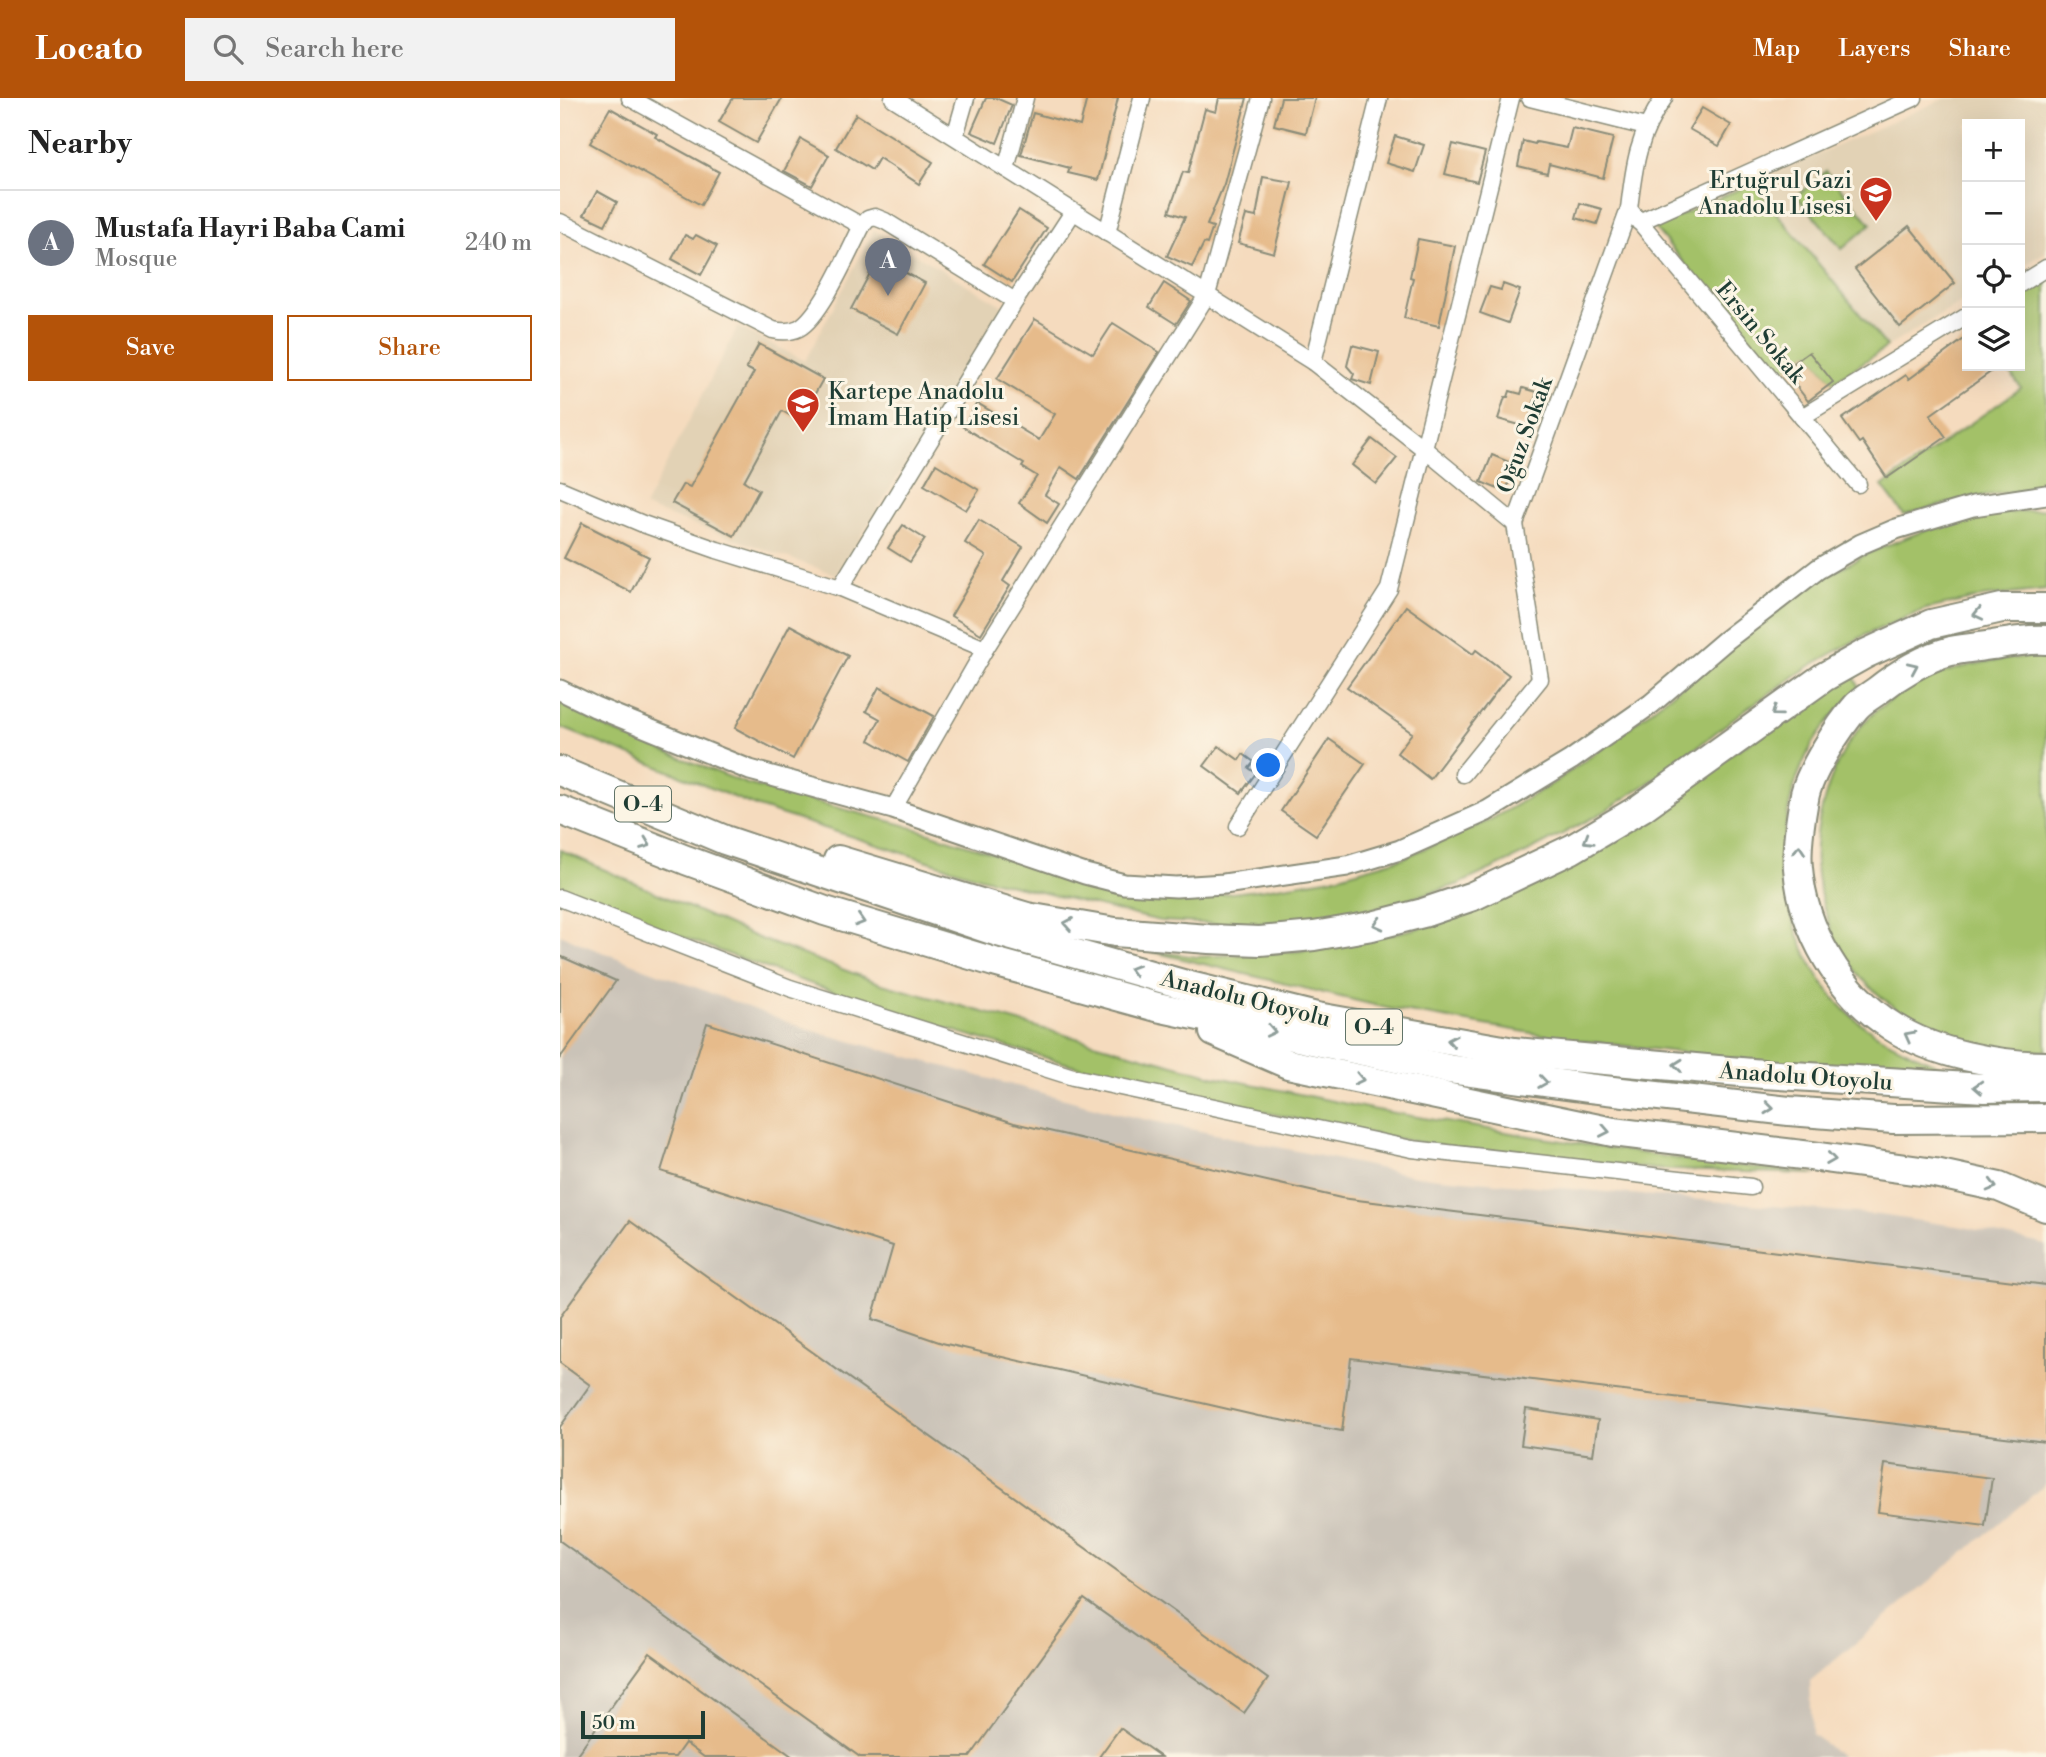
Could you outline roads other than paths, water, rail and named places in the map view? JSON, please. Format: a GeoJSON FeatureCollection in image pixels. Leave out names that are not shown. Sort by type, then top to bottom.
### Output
{"type":"FeatureCollection","features":[{"type":"Feature","properties":{"kind":"highway"},"geometry":{"type":"LineString","coordinates":[[725,840],[847,861],[1027,917],[1115,932],[1260,941],[1314,936],[1372,926],[1474,896],[1572,849],[1641,808],[1824,677],[1865,654],[1931,624],[2002,608],[2046,608]]}},
{"type":"Feature","properties":{"kind":"highway"},"geometry":{"type":"LineString","coordinates":[[2046,640],[2029,639],[1949,651],[1899,673],[1857,706],[1822,756],[1806,792],[1800,828],[1798,868],[1808,917],[1821,947],[1863,1005],[1892,1027],[1920,1042],[1963,1055],[2028,1066],[2046,1066]]}},
{"type":"Feature","properties":{"kind":"highway","name":"Anadolu Otoyolu"},"geometry":{"type":"LineString","coordinates":[[560,771],[725,840],[998,932],[1186,985],[1317,1017],[1514,1052],[1763,1074],[1984,1088],[2046,1087]]}},
{"type":"Feature","properties":{"kind":"highway","name":"Anadolu Otoyolu"},"geometry":{"type":"LineString","coordinates":[[560,810],[685,860],[825,911],[994,962],[1157,1007],[1448,1069],[1789,1111],[1894,1119],[2046,1118]]}},
{"type":"Feature","properties":{"kind":"highway"},"geometry":{"type":"LineString","coordinates":[[1157,1007],[1288,1064],[1613,1132],[1935,1173],[1999,1187],[2046,1207]]}},
{"type":"Feature","properties":{"kind":"street"},"geometry":{"type":"LineString","coordinates":[[630,98],[862,226]]}},
{"type":"Feature","properties":{"kind":"street"},"geometry":{"type":"LineString","coordinates":[[893,98],[1312,362],[1515,524]]}},
{"type":"Feature","properties":{"kind":"street"},"geometry":{"type":"LineString","coordinates":[[955,136],[966,98]]}},
{"type":"Feature","properties":{"kind":"street"},"geometry":{"type":"LineString","coordinates":[[1006,169],[1025,98]]}},
{"type":"Feature","properties":{"kind":"street"},"geometry":{"type":"LineString","coordinates":[[1107,233],[1142,98]]}},
{"type":"Feature","properties":{"kind":"street"},"geometry":{"type":"LineString","coordinates":[[893,809],[985,649],[1206,295],[1261,98]]}},
{"type":"Feature","properties":{"kind":"street"},"geometry":{"type":"LineString","coordinates":[[1312,362],[1379,98]]}},
{"type":"Feature","properties":{"kind":"street"},"geometry":{"type":"LineString","coordinates":[[1238,826],[1389,589],[1511,98]]}},
{"type":"Feature","properties":{"kind":"street"},"geometry":{"type":"LineString","coordinates":[[1530,98],[1646,127]]}},
{"type":"Feature","properties":{"kind":"street","name":"Oğuz Sokak"},"geometry":{"type":"LineString","coordinates":[[1463,774],[1540,679],[1515,524],[1634,216],[1634,171],[1646,127],[1664,98]]}},
{"type":"Feature","properties":{"kind":"street"},"geometry":{"type":"LineString","coordinates":[[1634,216],[1914,98]]}},
{"type":"Feature","properties":{"kind":"street"},"geometry":{"type":"LineString","coordinates":[[840,588],[1015,301],[1073,212]]}},
{"type":"Feature","properties":{"kind":"street","name":"Ersin Sokak"},"geometry":{"type":"LineString","coordinates":[[1634,216],[1858,484]]}},
{"type":"Feature","properties":{"kind":"street"},"geometry":{"type":"LineString","coordinates":[[560,222],[773,330],[782,332],[800,328],[809,320],[820,306],[862,226],[868,219],[875,218],[1015,301]]}},
{"type":"Feature","properties":{"kind":"street"},"geometry":{"type":"LineString","coordinates":[[2025,281],[2046,268]]}},
{"type":"Feature","properties":{"kind":"street"},"geometry":{"type":"LineString","coordinates":[[1802,417],[1962,319]]}},
{"type":"Feature","properties":{"kind":"street"},"geometry":{"type":"LineString","coordinates":[[560,489],[655,528],[840,588],[985,649]]}},
{"type":"Feature","properties":{"kind":"street"},"geometry":{"type":"LineString","coordinates":[[560,690],[750,770],[893,809],[1085,874],[1125,884],[1176,887],[1224,884],[1347,866],[1400,850],[1487,811],[1571,760],[1651,704],[1726,640],[1818,569],[1861,544],[1896,529],[1973,506],[2046,495]]}},
{"type":"Feature","properties":{"kind":"street"},"geometry":{"type":"LineString","coordinates":[[560,898],[790,988],[1073,1077],[1412,1149],[1751,1187]]}},
{"type":"Feature","properties":{"kind":"place","name":"Ertuğrul Gazi Anadolu Lisesi"},"geometry":{"type":"Point","coordinates":[1876,223]}},
{"type":"Feature","properties":{"kind":"place","name":"Mustafa Hayri Baba Cami"},"geometry":{"type":"Point","coordinates":[888,296]}},
{"type":"Feature","properties":{"kind":"place","name":"Kartepe Anadolu İmam Hatip Lisesi"},"geometry":{"type":"Point","coordinates":[803,434]}}]}
